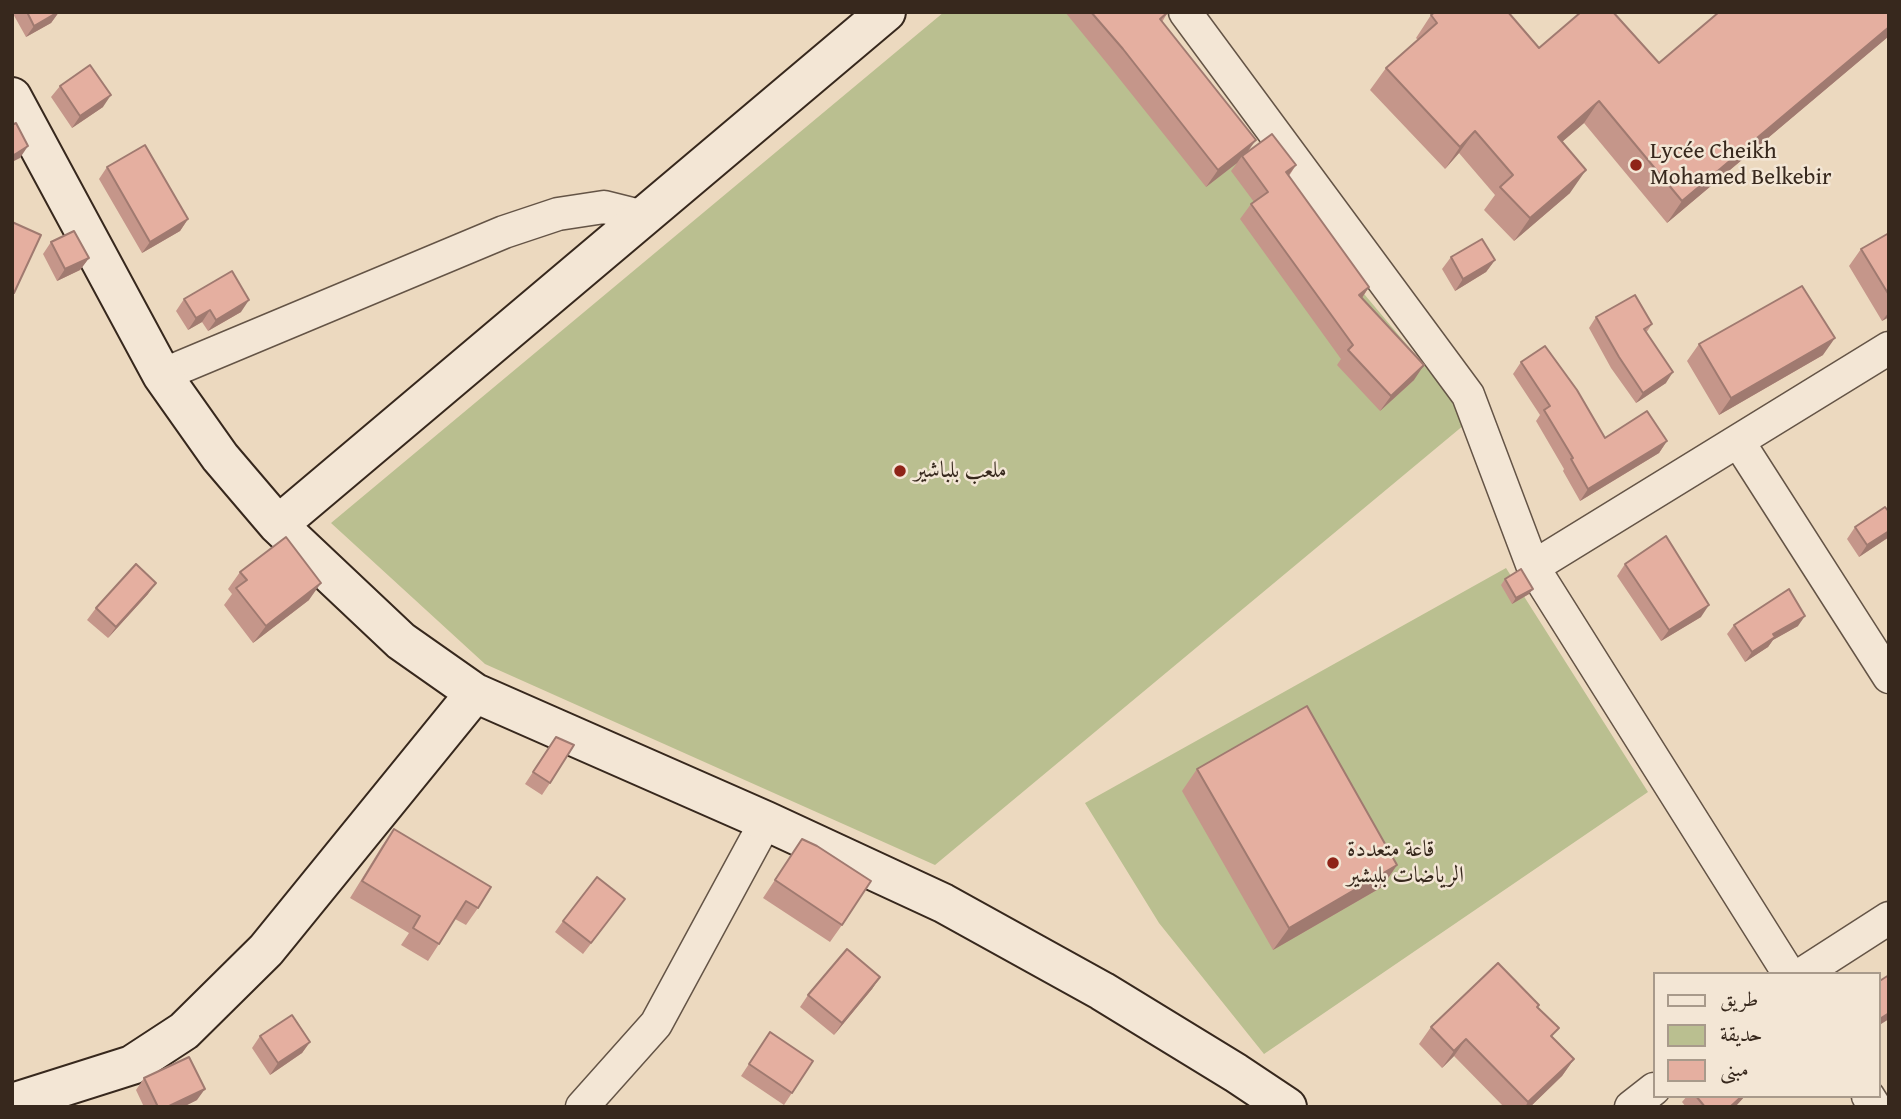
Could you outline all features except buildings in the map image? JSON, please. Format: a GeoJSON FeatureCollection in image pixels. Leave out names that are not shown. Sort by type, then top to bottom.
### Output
{"type":"FeatureCollection","features":[{"type":"Feature","properties":{"kind":"street"},"geometry":{"type":"LineString","coordinates":[[278,525],[887,12]]}},
{"type":"Feature","properties":{"kind":"street"},"geometry":{"type":"LineString","coordinates":[[1185,12],[1468,395],[1534,567],[1788,972]]}},
{"type":"Feature","properties":{"kind":"street"},"geometry":{"type":"LineString","coordinates":[[12,97],[162,374],[220,457],[278,525],[401,641],[475,693],[766,821],[943,903],[1102,991],[1287,1107]]}},
{"type":"Feature","properties":{"kind":"street"},"geometry":{"type":"LineString","coordinates":[[162,374],[504,232],[558,214],[604,207],[644,216]]}},
{"type":"Feature","properties":{"kind":"street"},"geometry":{"type":"LineString","coordinates":[[1534,567],[1889,348]]}},
{"type":"Feature","properties":{"kind":"street"},"geometry":{"type":"LineString","coordinates":[[1738,441],[1889,677]]}},
{"type":"Feature","properties":{"kind":"street"},"geometry":{"type":"LineString","coordinates":[[12,1103],[132,1065],[184,1031],[266,950],[475,693]]}},
{"type":"Feature","properties":{"kind":"street"},"geometry":{"type":"LineString","coordinates":[[582,1107],[656,1024],[766,821]]}},
{"type":"Feature","properties":{"kind":"street"},"geometry":{"type":"LineString","coordinates":[[1805,972],[1889,918]]}},
{"type":"Feature","properties":{"kind":"street"},"geometry":{"type":"LineString","coordinates":[[1631,1107],[1652,1091]]}},
{"type":"Feature","properties":{"kind":"green space","name":"ملعب بلباشير"},"geometry":{"type":"Polygon","coordinates":[[[944,12],[1127,12],[1470,420],[935,865],[485,664],[331,523],[944,12]]]}},
{"type":"Feature","properties":{"kind":"green space","name":"قاعة متعددة الرياضات بلبشير"},"geometry":{"type":"Polygon","coordinates":[[[1506,568],[1648,792],[1264,1054],[1159,923],[1085,803],[1506,568]]]}},
{"type":"Feature","properties":{"kind":"place","name":"Lycée Cheikh Mohamed Belkebir"},"geometry":{"type":"Point","coordinates":[1636,165]}},
{"type":"Feature","properties":{"kind":"place","name":"ملعب بلباشير"},"geometry":{"type":"Point","coordinates":[900,471]}},
{"type":"Feature","properties":{"kind":"place","name":"قاعة متعددة الرياضات بلبشير"},"geometry":{"type":"Point","coordinates":[1333,863]}}]}
